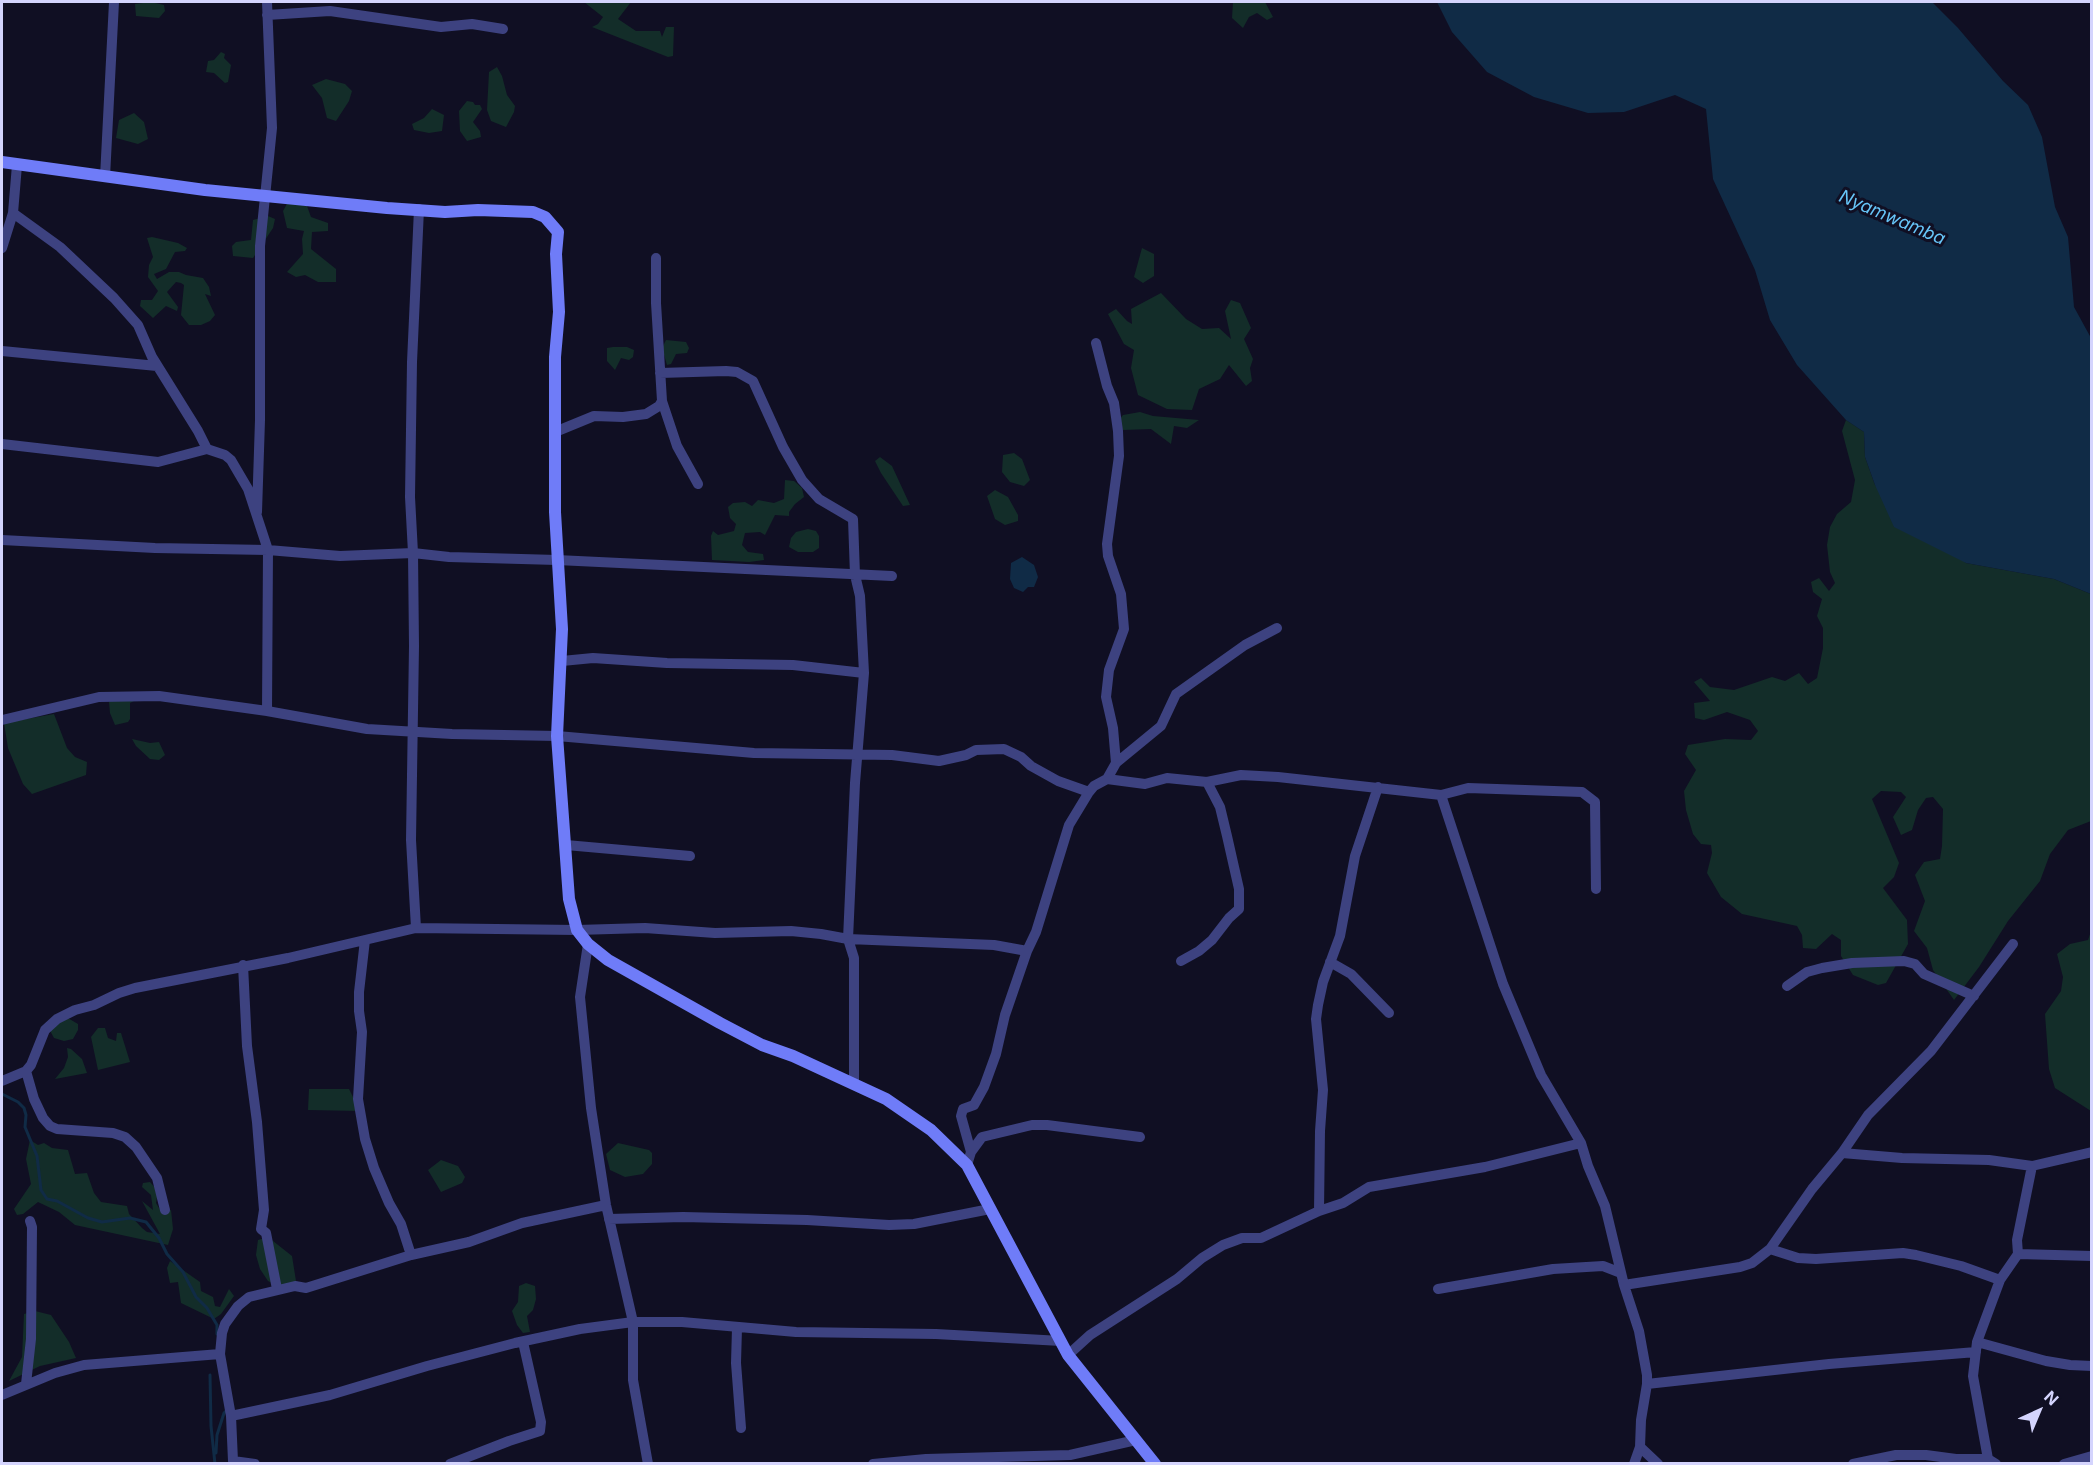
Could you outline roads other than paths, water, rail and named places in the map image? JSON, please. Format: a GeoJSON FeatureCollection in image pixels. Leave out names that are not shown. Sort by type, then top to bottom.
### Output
{"type":"FeatureCollection","features":[{"type":"Feature","properties":{"kind":"street"},"geometry":{"type":"LineString","coordinates":[[105,177],[114,2]]}},
{"type":"Feature","properties":{"kind":"street"},"geometry":{"type":"LineString","coordinates":[[257,512],[260,420],[260,246],[272,128],[267,2]]}},
{"type":"Feature","properties":{"kind":"street"},"geometry":{"type":"LineString","coordinates":[[267,15],[330,11],[441,27],[472,24],[503,29]]}},
{"type":"Feature","properties":{"kind":"street"},"geometry":{"type":"LineString","coordinates":[[2,162],[105,177],[387,208],[445,212],[478,210],[533,212],[545,217],[558,231],[556,254],[559,312],[555,357],[555,512],[562,661],[557,736],[568,899],[577,930],[588,944],[608,960],[762,1045],[793,1056],[886,1099],[931,1130],[967,1165],[1068,1355],[1155,1464]]}},
{"type":"Feature","properties":{"kind":"street"},"geometry":{"type":"LineString","coordinates":[[2,248],[13,213],[16,165]]}},
{"type":"Feature","properties":{"kind":"street"},"geometry":{"type":"LineString","coordinates":[[416,928],[411,840],[411,772],[414,732],[413,553],[410,497],[418,209]]}},
{"type":"Feature","properties":{"kind":"street"},"geometry":{"type":"LineString","coordinates":[[13,213],[60,247],[138,325],[157,366],[207,449]]}},
{"type":"Feature","properties":{"kind":"street"},"geometry":{"type":"LineString","coordinates":[[656,258],[656,303],[662,402],[677,446],[698,484]]}},
{"type":"Feature","properties":{"kind":"street"},"geometry":{"type":"LineString","coordinates":[[1096,342],[1107,386],[1114,403],[1118,431],[1119,456],[1107,544],[1108,556],[1121,594],[1124,629],[1109,670],[1106,697],[1113,729],[1116,763]]}},
{"type":"Feature","properties":{"kind":"street"},"geometry":{"type":"LineString","coordinates":[[2,351],[157,366]]}},
{"type":"Feature","properties":{"kind":"street"},"geometry":{"type":"LineString","coordinates":[[660,373],[726,371],[737,372],[753,381],[783,447],[802,480],[819,499],[853,519],[855,575],[860,596],[864,673],[848,939],[854,958],[854,1084]]}},
{"type":"Feature","properties":{"kind":"street"},"geometry":{"type":"LineString","coordinates":[[555,432],[594,416],[623,417],[646,414],[662,402]]}},
{"type":"Feature","properties":{"kind":"street"},"geometry":{"type":"LineString","coordinates":[[2,444],[158,462],[207,449],[225,455],[231,460],[248,489],[268,550],[267,711]]}},
{"type":"Feature","properties":{"kind":"street"},"geometry":{"type":"LineString","coordinates":[[2,540],[155,548],[268,550],[340,556],[413,553],[449,557],[783,569],[892,576]]}},
{"type":"Feature","properties":{"kind":"street"},"geometry":{"type":"LineString","coordinates":[[970,1152],[961,1116],[963,1109],[974,1105],[984,1087],[996,1054],[1005,1015],[1052,885],[1069,825],[1094,786],[1107,779],[1116,763],[1161,726],[1176,694],[1245,645],[1277,628]]}},
{"type":"Feature","properties":{"kind":"street"},"geometry":{"type":"LineString","coordinates":[[562,661],[593,658],[667,663],[793,665],[864,673]]}},
{"type":"Feature","properties":{"kind":"street"},"geometry":{"type":"LineString","coordinates":[[2,720],[99,697],[159,696],[267,711],[367,729],[557,736],[732,752],[892,755],[939,760],[966,755],[976,750],[1004,749],[1058,781],[1089,792]]}},
{"type":"Feature","properties":{"kind":"street"},"geometry":{"type":"LineString","coordinates":[[1107,779],[1145,784],[1167,778],[1207,782],[1240,775],[1441,795],[1468,788],[1582,792],[1595,802],[1596,889]]}},
{"type":"Feature","properties":{"kind":"street"},"geometry":{"type":"LineString","coordinates":[[1181,962],[1212,940],[1239,909],[1239,889],[1225,826],[1220,807],[1207,782]]}},
{"type":"Feature","properties":{"kind":"street"},"geometry":{"type":"LineString","coordinates":[[1319,1211],[1323,1090],[1316,1019],[1323,982],[1340,936],[1355,856],[1377,787]]}},
{"type":"Feature","properties":{"kind":"street"},"geometry":{"type":"LineString","coordinates":[[1441,795],[1507,994],[1541,1075],[1581,1143],[1605,1206],[1624,1285],[1639,1331],[1647,1384],[1641,1420],[1640,1447],[1634,1464]]}},
{"type":"Feature","properties":{"kind":"street"},"geometry":{"type":"LineString","coordinates":[[566,845],[690,856]]}},
{"type":"Feature","properties":{"kind":"street"},"geometry":{"type":"LineString","coordinates":[[2,1081],[26,1071],[31,1065],[42,1034],[57,1019],[135,988],[416,928],[577,930],[645,928],[715,933],[791,931],[848,939],[994,945],[1027,951]]}},
{"type":"Feature","properties":{"kind":"street"},"geometry":{"type":"LineString","coordinates":[[365,940],[359,992],[362,1032],[358,1099],[365,1139],[374,1168],[388,1203],[401,1224],[411,1255]]}},
{"type":"Feature","properties":{"kind":"street"},"geometry":{"type":"LineString","coordinates":[[588,944],[580,997],[591,1108],[606,1205],[633,1322],[633,1380],[648,1464]]}},
{"type":"Feature","properties":{"kind":"street"},"geometry":{"type":"LineString","coordinates":[[1624,1285],[1740,1268],[1752,1263],[1770,1249],[1868,1115],[1931,1051],[2013,944]]}},
{"type":"Feature","properties":{"kind":"street"},"geometry":{"type":"LineString","coordinates":[[1330,962],[1351,974],[1389,1013]]}},
{"type":"Feature","properties":{"kind":"street"},"geometry":{"type":"LineString","coordinates":[[1788,986],[1807,972],[1822,968],[1852,963],[1904,962],[1915,964],[1924,974],[1974,996]]}},
{"type":"Feature","properties":{"kind":"street"},"geometry":{"type":"LineString","coordinates":[[243,965],[247,1046],[257,1122],[264,1210],[261,1229],[266,1233],[277,1289]]}},
{"type":"Feature","properties":{"kind":"street"},"geometry":{"type":"LineString","coordinates":[[26,1071],[34,1099],[43,1118],[50,1126],[57,1129],[113,1133],[125,1137],[136,1147],[157,1178],[165,1210]]}},
{"type":"Feature","properties":{"kind":"street"},"geometry":{"type":"LineString","coordinates":[[967,1165],[970,1152],[982,1137],[1032,1125],[1140,1137]]}},
{"type":"Feature","properties":{"kind":"street"},"geometry":{"type":"LineString","coordinates":[[1068,1355],[1090,1335],[1177,1280],[1223,1245],[1242,1238],[1261,1238],[1319,1211],[1343,1203],[1369,1187],[1485,1167],[1581,1143]]}},
{"type":"Feature","properties":{"kind":"street"},"geometry":{"type":"LineString","coordinates":[[1842,1153],[1989,1160],[2032,1166],[2091,1152]]}},
{"type":"Feature","properties":{"kind":"street"},"geometry":{"type":"LineString","coordinates":[[1853,1464],[1896,1455],[1991,1462],[1973,1376],[1976,1347],[2000,1280],[2018,1254],[2017,1240],[2032,1166]]}},
{"type":"Feature","properties":{"kind":"street"},"geometry":{"type":"LineString","coordinates":[[255,1464],[233,1461],[231,1416],[220,1354],[225,1324],[238,1306],[249,1297],[295,1286],[306,1288],[411,1255],[469,1242],[522,1223],[606,1205]]}},
{"type":"Feature","properties":{"kind":"street"},"geometry":{"type":"LineString","coordinates":[[609,1219],[683,1217],[807,1220],[889,1225],[914,1224],[990,1209]]}},
{"type":"Feature","properties":{"kind":"street"},"geometry":{"type":"LineString","coordinates":[[26,1384],[31,1339],[32,1227],[30,1221]]}},
{"type":"Feature","properties":{"kind":"street"},"geometry":{"type":"LineString","coordinates":[[1770,1249],[1798,1258],[1816,1259],[1904,1253],[1961,1266],[2000,1280]]}},
{"type":"Feature","properties":{"kind":"street"},"geometry":{"type":"LineString","coordinates":[[2018,1254],[2091,1256]]}},
{"type":"Feature","properties":{"kind":"street"},"geometry":{"type":"LineString","coordinates":[[1438,1288],[1553,1269],[1603,1266],[1621,1272]]}},
{"type":"Feature","properties":{"kind":"street"},"geometry":{"type":"LineString","coordinates":[[231,1416],[330,1395],[427,1366],[523,1342],[580,1329],[633,1322],[682,1322],[737,1328],[850,1334],[936,1334],[1060,1341]]}},
{"type":"Feature","properties":{"kind":"street"},"geometry":{"type":"LineString","coordinates":[[737,1328],[736,1363],[741,1428]]}},
{"type":"Feature","properties":{"kind":"street"},"geometry":{"type":"LineString","coordinates":[[450,1464],[540,1431],[541,1422],[523,1342]]}},
{"type":"Feature","properties":{"kind":"street"},"geometry":{"type":"LineString","coordinates":[[1647,1384],[1976,1347],[2070,1365],[2091,1366]]}},
{"type":"Feature","properties":{"kind":"street"},"geometry":{"type":"LineString","coordinates":[[2,1395],[26,1384],[84,1365],[220,1354]]}},
{"type":"Feature","properties":{"kind":"street"},"geometry":{"type":"LineString","coordinates":[[873,1464],[926,1459],[1070,1455],[1136,1440]]}},
{"type":"Feature","properties":{"kind":"street"},"geometry":{"type":"LineString","coordinates":[[1640,1447],[1658,1464]]}},
{"type":"Feature","properties":{"kind":"street"},"geometry":{"type":"LineString","coordinates":[[2064,1464],[2091,1456]]}},
{"type":"Feature","properties":{"kind":"water","name":"Nyamwamba"},"geometry":{"type":"Polygon","coordinates":[[[1437,2],[1933,3],[1958,28],[2003,81],[2028,105],[2042,137],[2055,207],[2068,237],[2074,307],[2091,338],[2091,594],[2054,579],[1966,563],[1894,527],[1865,457],[1864,432],[1846,420],[1797,365],[1770,320],[1755,270],[1713,179],[1706,109],[1675,95],[1624,112],[1588,113],[1534,97],[1487,72],[1452,32],[1437,2]]]}},
{"type":"Feature","properties":{"kind":"water"},"geometry":{"type":"Polygon","coordinates":[[[1022,557],[1034,565],[1038,577],[1034,587],[1028,587],[1023,592],[1014,588],[1010,579],[1011,563],[1022,557]]]}},
{"type":"Feature","properties":{"kind":"waterway"},"geometry":{"type":"LineString","coordinates":[[2,1094],[18,1102],[24,1108],[25,1127],[37,1156],[41,1190],[47,1199],[57,1201],[88,1218],[102,1222],[130,1218],[146,1222],[159,1238],[167,1254],[183,1272],[196,1297],[207,1308],[217,1325],[217,1334]]}},
{"type":"Feature","properties":{"kind":"waterway"},"geometry":{"type":"LineString","coordinates":[[210,1375],[211,1426],[215,1464]]}},
{"type":"Feature","properties":{"kind":"waterway"},"geometry":{"type":"LineString","coordinates":[[216,1453],[217,1435],[226,1411]]}}]}
